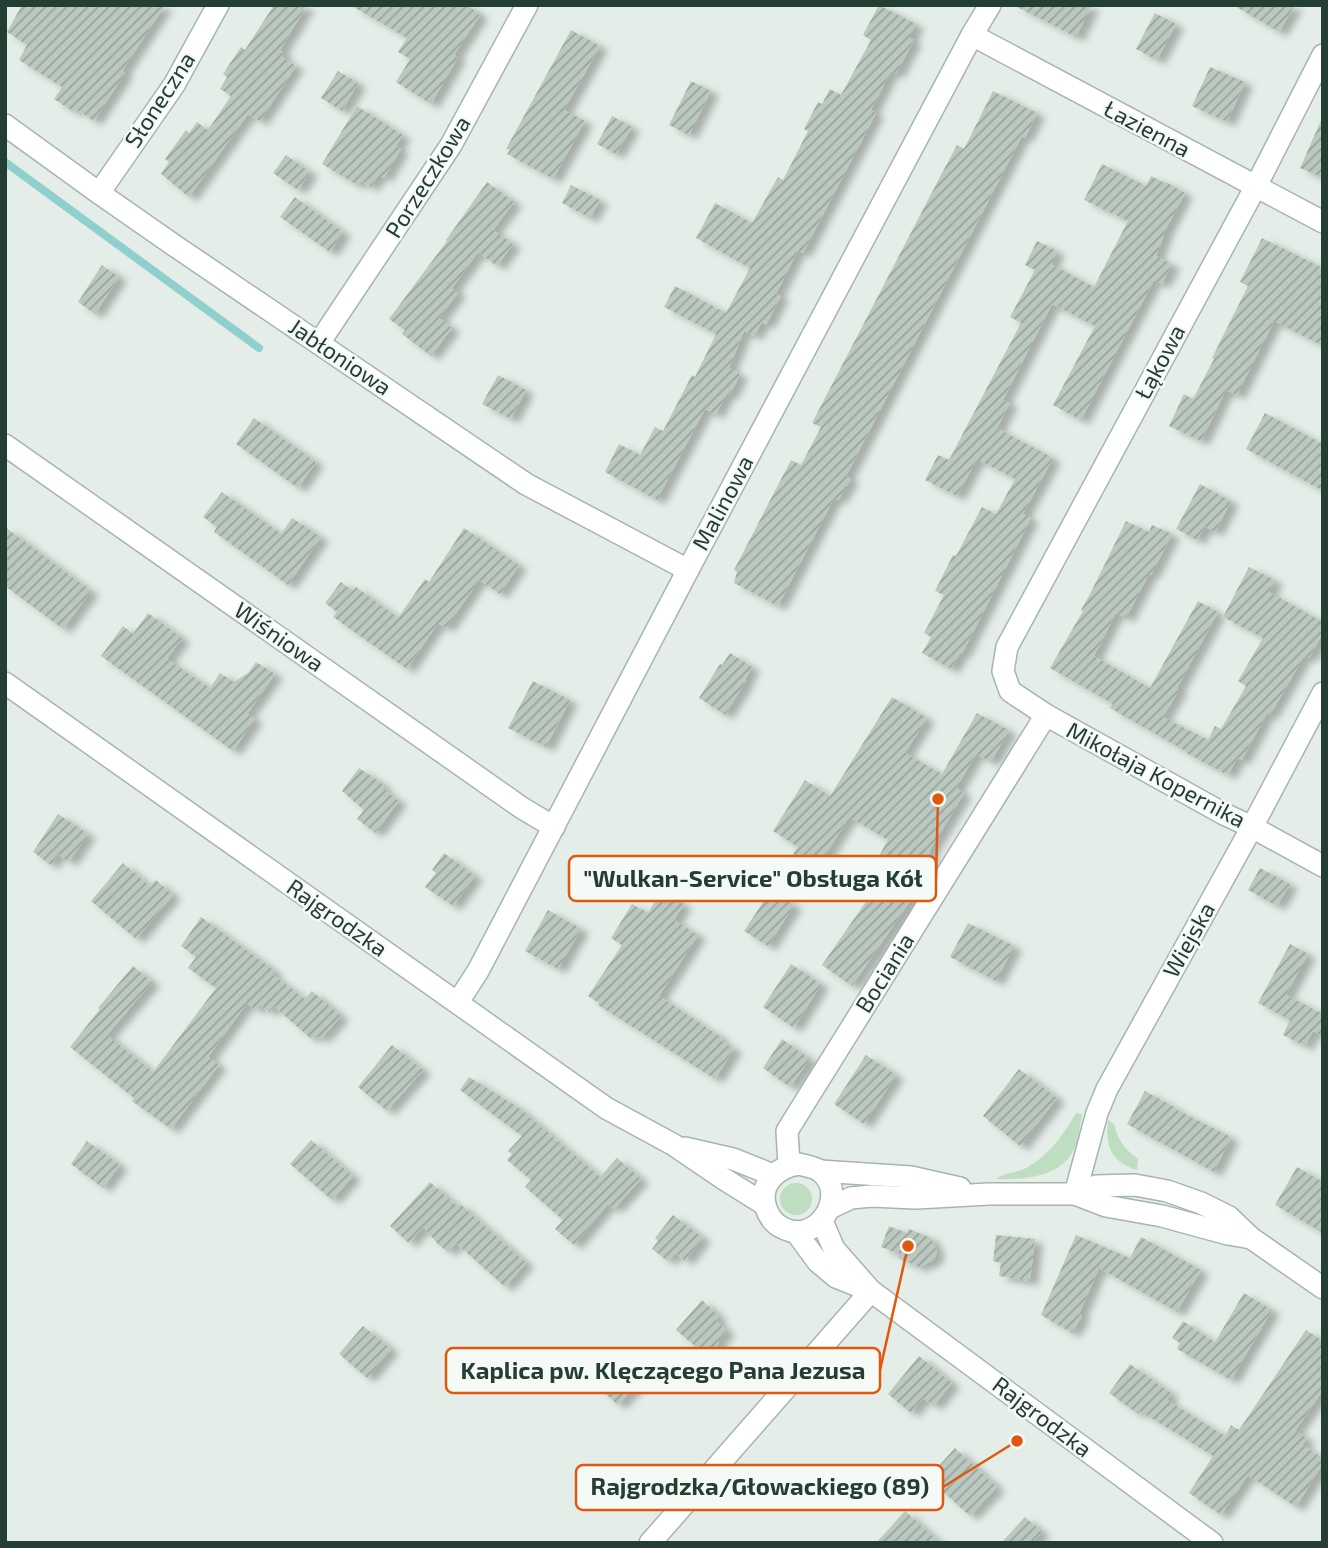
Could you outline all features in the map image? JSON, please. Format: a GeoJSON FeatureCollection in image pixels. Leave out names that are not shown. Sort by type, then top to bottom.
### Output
{"type":"FeatureCollection","features":[{"type":"Feature","properties":{"kind":"street","name":"Słoneczna"},"geometry":{"type":"LineString","coordinates":[[99,193],[174,85],[218,5]]}},
{"type":"Feature","properties":{"kind":"street","name":"Porzeczkowa"},"geometry":{"type":"LineString","coordinates":[[319,343],[451,145],[527,5]]}},
{"type":"Feature","properties":{"kind":"street","name":"Malinowa"},"geometry":{"type":"LineString","coordinates":[[458,1002],[478,971],[688,570],[990,5]]}},
{"type":"Feature","properties":{"kind":"street","name":"Łazienna"},"geometry":{"type":"LineString","coordinates":[[972,35],[1323,222]]}},
{"type":"Feature","properties":{"kind":"street","name":"Łąkowa"},"geometry":{"type":"LineString","coordinates":[[1003,671],[1007,647],[1256,186],[1323,55]]}},
{"type":"Feature","properties":{"kind":"street","name":"Jabłoniowa"},"geometry":{"type":"LineString","coordinates":[[5,125],[99,193],[526,484],[688,570]]}},
{"type":"Feature","properties":{"kind":"street","name":"Wiśniowa"},"geometry":{"type":"LineString","coordinates":[[5,445],[522,808],[554,827]]}},
{"type":"Feature","properties":{"kind":"street","name":"Mikołaja Kopernika"},"geometry":{"type":"LineString","coordinates":[[1003,671],[1010,691],[1046,715],[1223,814],[1323,866]]}},
{"type":"Feature","properties":{"kind":"street","name":"Rajgrodzka"},"geometry":{"type":"LineString","coordinates":[[5,683],[606,1108],[674,1145],[723,1180],[764,1204]]}},
{"type":"Feature","properties":{"kind":"street","name":"Wiejska"},"geometry":{"type":"LineString","coordinates":[[1075,1194],[1097,1113],[1107,1089],[1323,693]]}},
{"type":"Feature","properties":{"kind":"street","name":"Bociania"},"geometry":{"type":"LineString","coordinates":[[781,1170],[787,1130],[1046,715]]}},
{"type":"Feature","properties":{"kind":"street","name":"Rajgrodzka"},"geometry":{"type":"LineString","coordinates":[[674,1145],[781,1170]]}},
{"type":"Feature","properties":{"kind":"street"},"geometry":{"type":"LineString","coordinates":[[989,1194],[911,1177],[820,1171],[799,1164],[781,1170],[767,1183],[764,1204],[775,1223],[785,1230],[796,1232],[810,1229],[851,1198],[1075,1194],[1106,1206],[1162,1216],[1251,1238],[1323,1288]]}},
{"type":"Feature","properties":{"kind":"street"},"geometry":{"type":"LineString","coordinates":[[820,1171],[830,1187],[831,1198],[826,1215]]}},
{"type":"Feature","properties":{"kind":"street","name":"Rajgrodzka"},"geometry":{"type":"LineString","coordinates":[[826,1215],[834,1250],[872,1291],[1212,1543]]}},
{"type":"Feature","properties":{"kind":"street","name":"Rajgrodzka"},"geometry":{"type":"LineString","coordinates":[[796,1232],[818,1262],[836,1277],[872,1291]]}},
{"type":"Feature","properties":{"kind":"street"},"geometry":{"type":"LineString","coordinates":[[650,1543],[872,1291]]}},
{"type":"Feature","properties":{"kind":"green space"},"geometry":{"type":"Polygon","coordinates":[[[1076,1113],[1082,1114],[1078,1139],[1062,1165],[1042,1175],[996,1179],[1036,1162],[1061,1136],[1076,1113]]]}},
{"type":"Feature","properties":{"kind":"green space"},"geometry":{"type":"Polygon","coordinates":[[[1108,1120],[1114,1124],[1129,1152],[1138,1159],[1137,1170],[1121,1162],[1112,1152],[1108,1138],[1108,1120]]]}},
{"type":"Feature","properties":{"kind":"green space"},"geometry":{"type":"Polygon","coordinates":[[[796,1183],[808,1187],[812,1199],[808,1211],[796,1215],[784,1211],[780,1199],[784,1187],[796,1183]]]}},
{"type":"Feature","properties":{"kind":"building"},"geometry":{"type":"Polygon","coordinates":[[[22,5],[165,5],[122,71],[125,73],[94,121],[54,99],[62,87],[19,60],[27,45],[7,32],[22,5]]]}},
{"type":"Feature","properties":{"kind":"building"},"geometry":{"type":"Polygon","coordinates":[[[274,5],[307,5],[280,50],[284,53],[282,57],[296,66],[260,121],[248,114],[189,197],[161,174],[169,162],[165,159],[186,130],[189,133],[197,122],[208,130],[231,96],[220,89],[227,77],[223,74],[241,47],[245,50],[274,5]]]}},
{"type":"Feature","properties":{"kind":"building"},"geometry":{"type":"Polygon","coordinates":[[[350,5],[468,5],[480,15],[454,55],[458,57],[431,104],[396,82],[410,59],[398,52],[407,38],[350,5]]]}},
{"type":"Feature","properties":{"kind":"building"},"geometry":{"type":"Polygon","coordinates":[[[879,5],[916,24],[909,38],[914,40],[896,74],[891,71],[871,110],[876,113],[803,253],[798,250],[776,294],[781,296],[766,325],[762,322],[754,336],[744,331],[729,368],[740,374],[730,395],[727,393],[716,414],[705,409],[657,500],[605,472],[619,444],[640,455],[655,427],[663,431],[692,375],[695,377],[716,334],[664,307],[675,286],[726,313],[750,268],[696,238],[715,203],[752,223],[778,177],[783,180],[808,131],[804,129],[818,102],[822,104],[830,89],[841,95],[871,40],[863,35],[879,5]]]}},
{"type":"Feature","properties":{"kind":"building"},"geometry":{"type":"Polygon","coordinates":[[[1013,5],[1092,5],[1076,37],[1013,5]]]}},
{"type":"Feature","properties":{"kind":"building"},"geometry":{"type":"Polygon","coordinates":[[[1233,5],[1295,5],[1279,32],[1233,5]]]}},
{"type":"Feature","properties":{"kind":"building"},"geometry":{"type":"Polygon","coordinates":[[[1155,13],[1176,24],[1157,60],[1136,49],[1155,13]]]}},
{"type":"Feature","properties":{"kind":"building"},"geometry":{"type":"Polygon","coordinates":[[[571,30],[600,46],[564,110],[585,121],[553,179],[507,154],[510,150],[506,149],[571,30]]]}},
{"type":"Feature","properties":{"kind":"building"},"geometry":{"type":"Polygon","coordinates":[[[1210,67],[1245,82],[1227,122],[1192,106],[1210,67]]]}},
{"type":"Feature","properties":{"kind":"building"},"geometry":{"type":"Polygon","coordinates":[[[338,71],[358,83],[342,111],[321,98],[338,71]]]}},
{"type":"Feature","properties":{"kind":"building"},"geometry":{"type":"Polygon","coordinates":[[[691,81],[711,91],[689,135],[669,125],[691,81]]]}},
{"type":"Feature","properties":{"kind":"building"},"geometry":{"type":"Polygon","coordinates":[[[993,91],[1037,113],[1025,138],[1022,136],[846,476],[851,479],[838,500],[834,498],[778,606],[734,583],[737,572],[734,570],[791,460],[801,465],[821,427],[812,423],[957,145],[964,149],[993,91]]]}},
{"type":"Feature","properties":{"kind":"building"},"geometry":{"type":"Polygon","coordinates":[[[357,106],[403,135],[396,146],[401,149],[384,178],[379,174],[371,187],[360,181],[357,185],[322,164],[357,106]]]}},
{"type":"Feature","properties":{"kind":"building"},"geometry":{"type":"Polygon","coordinates":[[[612,116],[632,127],[616,154],[597,144],[612,116]]]}},
{"type":"Feature","properties":{"kind":"building"},"geometry":{"type":"Polygon","coordinates":[[[1323,116],[1323,178],[1300,168],[1323,116]]]}},
{"type":"Feature","properties":{"kind":"building"},"geometry":{"type":"Polygon","coordinates":[[[286,155],[310,172],[298,190],[273,173],[286,155]]]}},
{"type":"Feature","properties":{"kind":"building"},"geometry":{"type":"Polygon","coordinates":[[[1102,164],[1146,186],[1151,176],[1185,193],[1167,227],[1156,256],[1172,264],[1162,284],[1154,280],[1081,420],[1053,405],[1095,326],[1052,304],[1003,400],[1010,403],[997,428],[1053,458],[1023,514],[1031,518],[962,654],[960,653],[951,669],[922,653],[931,637],[924,633],[944,595],[935,591],[982,507],[996,514],[1015,479],[977,459],[957,496],[925,480],[938,455],[949,460],[1021,323],[1010,317],[1035,270],[1025,265],[1037,241],[1057,251],[1051,264],[1094,287],[1128,221],[1084,200],[1102,164]]]}},
{"type":"Feature","properties":{"kind":"building"},"geometry":{"type":"Polygon","coordinates":[[[487,182],[514,202],[493,230],[513,244],[497,266],[478,252],[452,288],[458,293],[439,318],[452,328],[431,356],[402,334],[405,330],[389,319],[487,182]]]}},
{"type":"Feature","properties":{"kind":"building"},"geometry":{"type":"Polygon","coordinates":[[[571,185],[600,200],[590,218],[562,203],[571,185]]]}},
{"type":"Feature","properties":{"kind":"building"},"geometry":{"type":"Polygon","coordinates":[[[295,197],[343,232],[330,252],[280,217],[295,197]]]}},
{"type":"Feature","properties":{"kind":"building"},"geometry":{"type":"Polygon","coordinates":[[[1262,238],[1323,268],[1323,346],[1274,321],[1237,395],[1226,390],[1201,441],[1169,426],[1184,394],[1193,399],[1214,359],[1212,358],[1248,286],[1240,282],[1262,238]]]}},
{"type":"Feature","properties":{"kind":"building"},"geometry":{"type":"Polygon","coordinates":[[[102,265],[119,277],[95,314],[78,302],[102,265]]]}},
{"type":"Feature","properties":{"kind":"building"},"geometry":{"type":"Polygon","coordinates":[[[498,375],[526,390],[511,419],[482,404],[498,375]]]}},
{"type":"Feature","properties":{"kind":"building"},"geometry":{"type":"Polygon","coordinates":[[[1265,413],[1323,444],[1323,491],[1246,449],[1265,413]]]}},
{"type":"Feature","properties":{"kind":"building"},"geometry":{"type":"Polygon","coordinates":[[[254,418],[316,462],[298,488],[236,444],[254,418]]]}},
{"type":"Feature","properties":{"kind":"building"},"geometry":{"type":"Polygon","coordinates":[[[1200,484],[1231,501],[1215,532],[1205,527],[1197,540],[1176,529],[1200,484]]]}},
{"type":"Feature","properties":{"kind":"building"},"geometry":{"type":"Polygon","coordinates":[[[222,492],[281,534],[292,518],[321,537],[288,585],[214,532],[217,527],[203,517],[222,492]]]}},
{"type":"Feature","properties":{"kind":"building"},"geometry":{"type":"Polygon","coordinates":[[[1126,521],[1149,532],[1152,525],[1172,534],[1126,618],[1116,613],[1094,656],[1150,688],[1198,601],[1218,612],[1163,717],[1208,740],[1215,726],[1221,729],[1246,686],[1238,681],[1263,638],[1223,617],[1249,567],[1275,580],[1269,592],[1323,622],[1323,633],[1309,658],[1304,656],[1270,715],[1267,713],[1242,760],[1237,758],[1228,775],[1110,708],[1113,704],[1050,668],[1083,611],[1081,610],[1126,521]]]}},
{"type":"Feature","properties":{"kind":"building"},"geometry":{"type":"Polygon","coordinates":[[[5,527],[91,591],[63,629],[5,586],[5,527]]]}},
{"type":"Feature","properties":{"kind":"building"},"geometry":{"type":"Polygon","coordinates":[[[464,528],[519,565],[500,594],[479,580],[446,628],[438,623],[407,669],[333,617],[337,612],[325,603],[341,582],[353,591],[356,587],[398,618],[425,579],[429,582],[464,528]]]}},
{"type":"Feature","properties":{"kind":"building"},"geometry":{"type":"Polygon","coordinates":[[[148,613],[182,638],[167,659],[210,688],[220,673],[234,682],[248,673],[256,662],[275,674],[247,714],[255,719],[233,751],[101,656],[123,626],[133,634],[148,613]]]}},
{"type":"Feature","properties":{"kind":"building"},"geometry":{"type":"Polygon","coordinates":[[[730,653],[752,667],[725,715],[699,698],[730,653]]]}},
{"type":"Feature","properties":{"kind":"building"},"geometry":{"type":"Polygon","coordinates":[[[533,681],[570,700],[546,747],[508,728],[533,681]]]}},
{"type":"Feature","properties":{"kind":"building"},"geometry":{"type":"Polygon","coordinates":[[[892,697],[927,718],[905,753],[942,774],[977,713],[1009,730],[991,762],[976,754],[956,788],[964,793],[929,852],[932,854],[918,879],[923,882],[852,986],[822,965],[876,887],[865,880],[888,840],[849,817],[818,867],[793,854],[798,847],[773,831],[805,780],[830,796],[892,697]]]}},
{"type":"Feature","properties":{"kind":"building"},"geometry":{"type":"Polygon","coordinates":[[[359,768],[384,785],[382,788],[399,801],[375,833],[357,819],[364,810],[342,791],[359,768]]]}},
{"type":"Feature","properties":{"kind":"building"},"geometry":{"type":"Polygon","coordinates":[[[58,814],[88,834],[69,862],[58,854],[51,865],[33,852],[58,814]]]}},
{"type":"Feature","properties":{"kind":"building"},"geometry":{"type":"Polygon","coordinates":[[[444,853],[475,876],[453,906],[425,887],[436,873],[432,870],[444,853]]]}},
{"type":"Feature","properties":{"kind":"building"},"geometry":{"type":"Polygon","coordinates":[[[123,863],[150,886],[156,880],[173,895],[136,939],[91,901],[123,863]]]}},
{"type":"Feature","properties":{"kind":"building"},"geometry":{"type":"Polygon","coordinates":[[[1260,868],[1290,884],[1277,906],[1248,890],[1260,868]]]}},
{"type":"Feature","properties":{"kind":"building"},"geometry":{"type":"Polygon","coordinates":[[[771,890],[794,905],[768,946],[744,931],[771,890]]]}},
{"type":"Feature","properties":{"kind":"building"},"geometry":{"type":"Polygon","coordinates":[[[661,891],[684,904],[674,920],[698,935],[659,996],[721,1037],[720,1039],[734,1049],[715,1079],[588,996],[622,945],[611,938],[632,904],[648,913],[661,891]]]}},
{"type":"Feature","properties":{"kind":"building"},"geometry":{"type":"Polygon","coordinates":[[[548,910],[581,929],[558,969],[525,951],[548,910]]]}},
{"type":"Feature","properties":{"kind":"building"},"geometry":{"type":"Polygon","coordinates":[[[201,917],[275,971],[272,974],[305,999],[312,991],[341,1016],[321,1039],[315,1034],[311,1039],[274,1006],[269,1012],[260,1005],[256,1010],[247,1003],[208,1057],[219,1065],[171,1129],[132,1101],[134,1098],[70,1047],[133,966],[152,982],[107,1035],[153,1072],[216,988],[188,968],[196,957],[181,946],[201,917]]]}},
{"type":"Feature","properties":{"kind":"building"},"geometry":{"type":"Polygon","coordinates":[[[968,923],[1014,946],[996,981],[950,957],[968,923]]]}},
{"type":"Feature","properties":{"kind":"building"},"geometry":{"type":"Polygon","coordinates":[[[1290,944],[1308,954],[1286,995],[1323,1014],[1323,1036],[1313,1031],[1305,1046],[1283,1035],[1290,1020],[1258,1003],[1290,944]]]}},
{"type":"Feature","properties":{"kind":"building"},"geometry":{"type":"Polygon","coordinates":[[[791,964],[821,984],[794,1028],[763,1007],[791,964]]]}},
{"type":"Feature","properties":{"kind":"building"},"geometry":{"type":"Polygon","coordinates":[[[782,1039],[810,1059],[790,1087],[763,1068],[782,1039]]]}},
{"type":"Feature","properties":{"kind":"building"},"geometry":{"type":"Polygon","coordinates":[[[392,1045],[423,1070],[387,1111],[358,1087],[392,1045]]]}},
{"type":"Feature","properties":{"kind":"building"},"geometry":{"type":"Polygon","coordinates":[[[866,1055],[896,1075],[864,1124],[834,1104],[866,1055]]]}},
{"type":"Feature","properties":{"kind":"building"},"geometry":{"type":"Polygon","coordinates":[[[1019,1069],[1057,1098],[1020,1146],[983,1116],[1019,1069]]]}},
{"type":"Feature","properties":{"kind":"building"},"geometry":{"type":"Polygon","coordinates":[[[469,1077],[519,1108],[600,1177],[617,1158],[641,1179],[614,1209],[608,1204],[574,1245],[555,1229],[563,1220],[525,1187],[531,1180],[507,1160],[512,1154],[508,1151],[522,1136],[460,1090],[469,1077]]]}},
{"type":"Feature","properties":{"kind":"building"},"geometry":{"type":"Polygon","coordinates":[[[1145,1091],[1231,1137],[1214,1172],[1127,1124],[1145,1091]]]}},
{"type":"Feature","properties":{"kind":"building"},"geometry":{"type":"Polygon","coordinates":[[[311,1140],[353,1176],[332,1200],[290,1164],[311,1140]]]}},
{"type":"Feature","properties":{"kind":"building"},"geometry":{"type":"Polygon","coordinates":[[[87,1141],[120,1165],[103,1188],[71,1164],[87,1141]]]}},
{"type":"Feature","properties":{"kind":"building"},"geometry":{"type":"Polygon","coordinates":[[[1297,1167],[1323,1182],[1323,1233],[1275,1205],[1297,1167]]]}},
{"type":"Feature","properties":{"kind":"building"},"geometry":{"type":"Polygon","coordinates":[[[430,1182],[457,1206],[460,1204],[526,1263],[505,1287],[456,1243],[448,1252],[423,1227],[409,1243],[390,1226],[430,1182]]]}},
{"type":"Feature","properties":{"kind":"building"},"geometry":{"type":"Polygon","coordinates":[[[673,1215],[703,1238],[685,1261],[675,1253],[668,1261],[652,1249],[658,1241],[655,1238],[673,1215]]]}},
{"type":"Feature","properties":{"kind":"building"},"geometry":{"type":"Polygon","coordinates":[[[889,1226],[907,1233],[909,1229],[931,1238],[937,1252],[934,1260],[919,1267],[898,1258],[900,1254],[881,1247],[889,1226]]]}},
{"type":"Feature","properties":{"kind":"building"},"geometry":{"type":"Polygon","coordinates":[[[996,1235],[1035,1239],[1030,1281],[999,1276],[1001,1263],[993,1261],[996,1235]]]}},
{"type":"Feature","properties":{"kind":"building"},"geometry":{"type":"Polygon","coordinates":[[[1076,1235],[1130,1258],[1141,1237],[1201,1270],[1177,1312],[1099,1268],[1079,1314],[1082,1316],[1072,1333],[1041,1315],[1076,1235]]]}},
{"type":"Feature","properties":{"kind":"building"},"geometry":{"type":"Polygon","coordinates":[[[1244,1293],[1272,1310],[1231,1380],[1177,1349],[1180,1343],[1172,1338],[1183,1321],[1215,1342],[1244,1293]]]}},
{"type":"Feature","properties":{"kind":"building"},"geometry":{"type":"Polygon","coordinates":[[[702,1300],[719,1316],[716,1320],[727,1331],[719,1340],[714,1362],[676,1330],[702,1300]]]}},
{"type":"Feature","properties":{"kind":"building"},"geometry":{"type":"Polygon","coordinates":[[[363,1326],[391,1349],[367,1378],[339,1354],[363,1326]]]}},
{"type":"Feature","properties":{"kind":"building"},"geometry":{"type":"Polygon","coordinates":[[[1306,1330],[1323,1341],[1323,1390],[1295,1431],[1307,1438],[1302,1445],[1323,1458],[1323,1463],[1296,1507],[1248,1475],[1221,1515],[1189,1493],[1213,1456],[1140,1411],[1138,1414],[1109,1393],[1130,1364],[1171,1393],[1167,1400],[1225,1436],[1231,1425],[1239,1430],[1306,1330]]]}},
{"type":"Feature","properties":{"kind":"building"},"geometry":{"type":"Polygon","coordinates":[[[629,1351],[650,1370],[618,1405],[597,1386],[629,1351]]]}},
{"type":"Feature","properties":{"kind":"building"},"geometry":{"type":"Polygon","coordinates":[[[919,1356],[952,1383],[934,1406],[923,1398],[911,1413],[888,1394],[919,1356]]]}},
{"type":"Feature","properties":{"kind":"building"},"geometry":{"type":"Polygon","coordinates":[[[955,1448],[997,1487],[970,1516],[928,1478],[955,1448]]]}},
{"type":"Feature","properties":{"kind":"building"},"geometry":{"type":"Polygon","coordinates":[[[905,1511],[915,1520],[940,1543],[876,1543],[905,1511]]]}},
{"type":"Feature","properties":{"kind":"building"},"geometry":{"type":"Polygon","coordinates":[[[1025,1517],[1042,1532],[1032,1543],[1001,1543],[1025,1517]]]}},
{"type":"Feature","properties":{"kind":"waterway"},"geometry":{"type":"LineString","coordinates":[[5,162],[259,348]]}},
{"type":"Feature","properties":{"kind":"place","name":"\"Wulkan-Service\" Obsługa Kół"},"geometry":{"type":"Point","coordinates":[938,799]}},
{"type":"Feature","properties":{"kind":"place","name":"Kaplica pw. Klęczącego Pana Jezusa"},"geometry":{"type":"Point","coordinates":[908,1246]}},
{"type":"Feature","properties":{"kind":"place","name":"Rajgrodzka/Głowackiego (89)"},"geometry":{"type":"Point","coordinates":[1017,1441]}}]}
